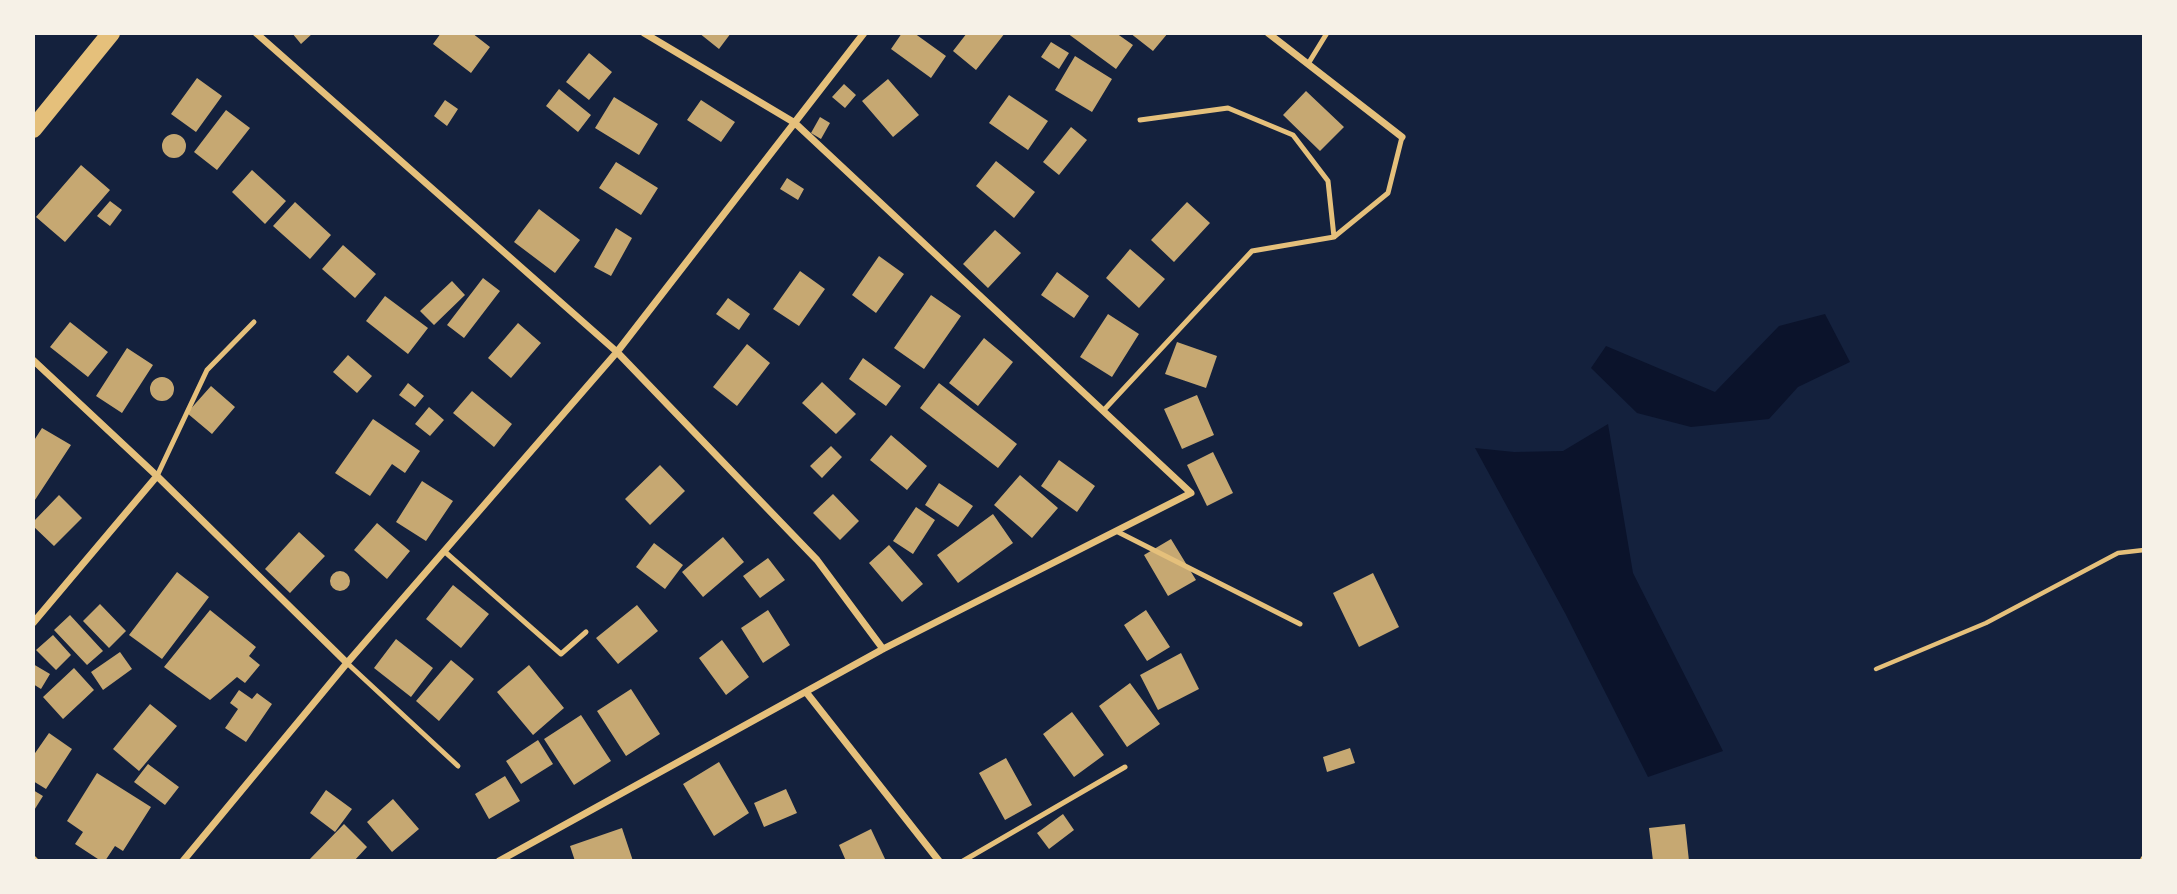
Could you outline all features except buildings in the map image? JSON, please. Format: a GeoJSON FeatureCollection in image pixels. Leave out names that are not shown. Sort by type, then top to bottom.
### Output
{"type":"FeatureCollection","features":[{"type":"Feature","properties":{"kind":"main road"},"geometry":{"type":"LineString","coordinates":[[33,129],[111,33]]}},
{"type":"Feature","properties":{"kind":"street"},"geometry":{"type":"LineString","coordinates":[[256,33],[617,352],[817,559],[883,649]]}},
{"type":"Feature","properties":{"kind":"street"},"geometry":{"type":"LineString","coordinates":[[504,859],[883,649],[1191,493],[795,123],[644,33]]}},
{"type":"Feature","properties":{"kind":"street"},"geometry":{"type":"LineString","coordinates":[[183,861],[347,663],[617,352],[864,33]]}},
{"type":"Feature","properties":{"kind":"street"},"geometry":{"type":"LineString","coordinates":[[1268,33],[1402,137]]}},
{"type":"Feature","properties":{"kind":"street"},"geometry":{"type":"LineString","coordinates":[[33,360],[158,476],[347,663]]}},
{"type":"Feature","properties":{"kind":"street"},"geometry":{"type":"LineString","coordinates":[[33,623],[158,476]]}},
{"type":"Feature","properties":{"kind":"street"},"geometry":{"type":"LineString","coordinates":[[806,692],[939,861]]}},
{"type":"Feature","properties":{"kind":"lane"},"geometry":{"type":"LineString","coordinates":[[1308,64],[1327,33]]}},
{"type":"Feature","properties":{"kind":"lane"},"geometry":{"type":"LineString","coordinates":[[1140,120],[1228,108],[1293,135],[1328,181],[1334,237]]}},
{"type":"Feature","properties":{"kind":"lane"},"geometry":{"type":"LineString","coordinates":[[1102,411],[1252,251],[1334,237],[1388,193],[1402,137]]}},
{"type":"Feature","properties":{"kind":"lane"},"geometry":{"type":"LineString","coordinates":[[158,476],[207,370],[254,321]]}},
{"type":"Feature","properties":{"kind":"lane"},"geometry":{"type":"LineString","coordinates":[[1116,531],[1300,624]]}},
{"type":"Feature","properties":{"kind":"lane"},"geometry":{"type":"LineString","coordinates":[[444,551],[561,654],[586,632]]}},
{"type":"Feature","properties":{"kind":"lane"},"geometry":{"type":"LineString","coordinates":[[347,663],[458,766]]}},
{"type":"Feature","properties":{"kind":"lane"},"geometry":{"type":"LineString","coordinates":[[963,861],[1125,767]]}},
{"type":"Feature","properties":{"kind":"path"},"geometry":{"type":"LineString","coordinates":[[1876,669],[1986,623],[2118,553],[2144,550]]}},
{"type":"Feature","properties":{"kind":"water"},"geometry":{"type":"Polygon","coordinates":[[[1825,314],[1850,362],[1798,387],[1769,419],[1691,427],[1637,413],[1591,368],[1606,346],[1715,392],[1779,326],[1825,314]]]}},
{"type":"Feature","properties":{"kind":"water"},"geometry":{"type":"Polygon","coordinates":[[[1608,424],[1633,573],[1723,751],[1648,777],[1565,613],[1475,448],[1514,452],[1563,451],[1608,424]]]}}]}
